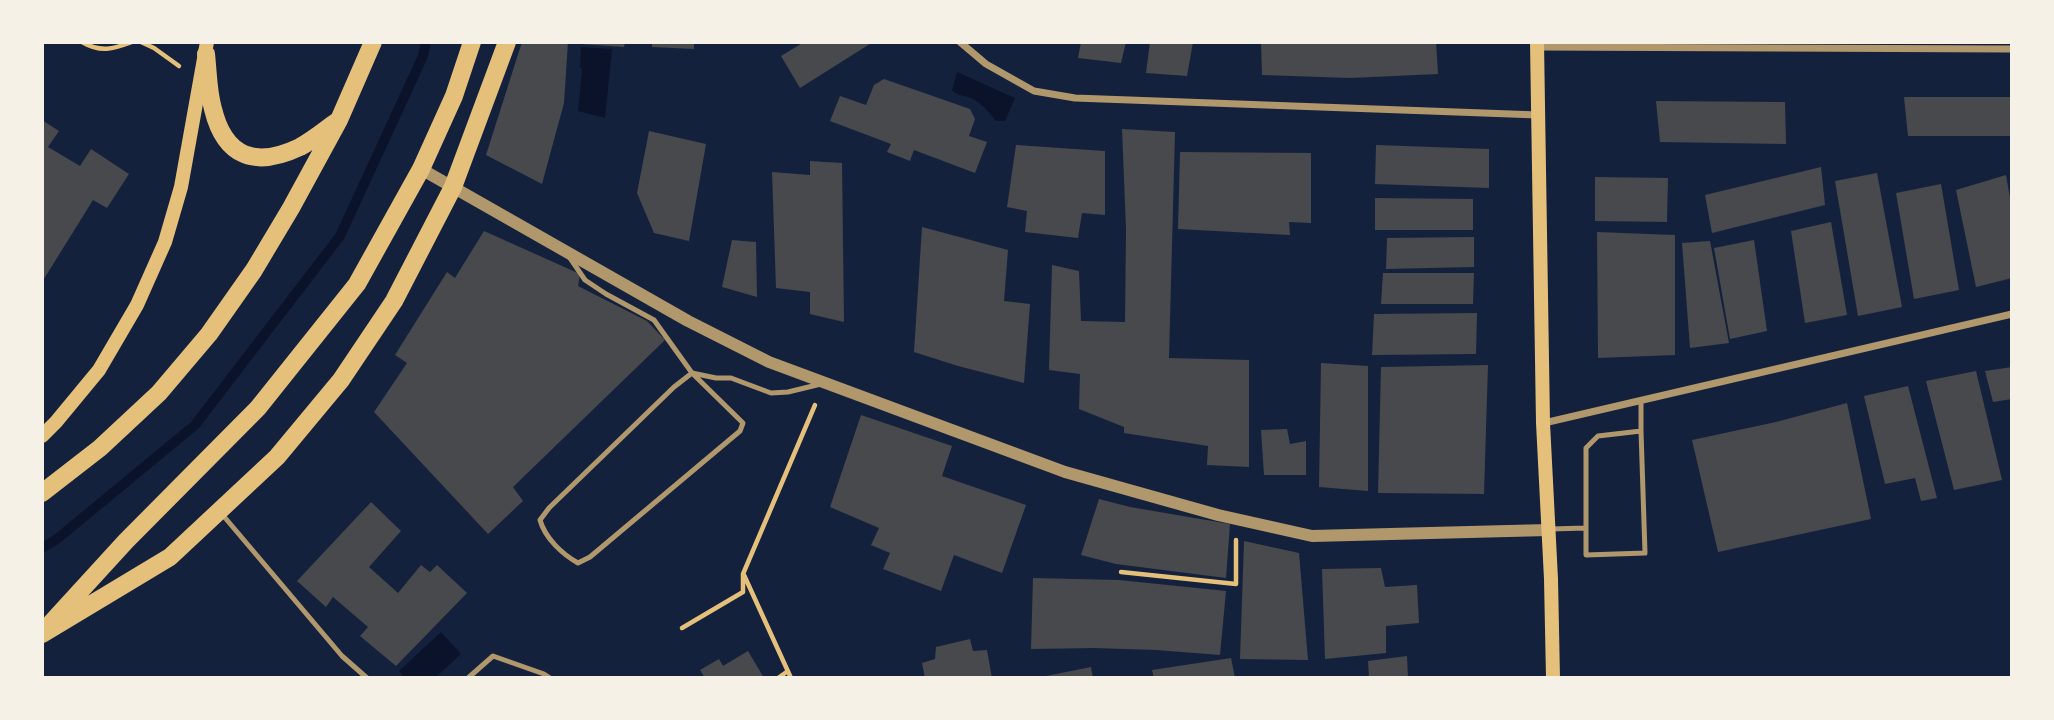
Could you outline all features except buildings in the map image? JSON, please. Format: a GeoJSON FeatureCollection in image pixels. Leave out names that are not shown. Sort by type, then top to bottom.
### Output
{"type":"FeatureCollection","features":[{"type":"Feature","properties":{"kind":"main road"},"geometry":{"type":"LineString","coordinates":[[42,493],[100,448],[159,393],[209,334],[254,270],[291,208],[339,120],[373,42]]}},
{"type":"Feature","properties":{"kind":"main road"},"geometry":{"type":"LineString","coordinates":[[42,634],[125,541],[258,408],[357,284],[421,169],[454,96],[472,42]]}},
{"type":"Feature","properties":{"kind":"main road"},"geometry":{"type":"LineString","coordinates":[[42,634],[170,557],[277,457],[341,380],[394,301],[453,187],[507,42]]}},
{"type":"Feature","properties":{"kind":"main road"},"geometry":{"type":"LineString","coordinates":[[1537,45],[1543,423],[1553,678]]}},
{"type":"Feature","properties":{"kind":"main road"},"geometry":{"type":"LineString","coordinates":[[42,436],[57,422],[99,370],[137,305],[165,242],[181,187],[207,48]]}},
{"type":"Feature","properties":{"kind":"main road"},"geometry":{"type":"LineString","coordinates":[[207,48],[212,108],[221,131],[235,150],[253,158],[275,156],[301,146],[339,120]]}},
{"type":"Feature","properties":{"kind":"street"},"geometry":{"type":"LineString","coordinates":[[960,42],[986,64],[1034,91],[1075,98],[1538,115]]}},
{"type":"Feature","properties":{"kind":"street"},"geometry":{"type":"LineString","coordinates":[[1537,45],[2012,49]]}},
{"type":"Feature","properties":{"kind":"street"},"geometry":{"type":"LineString","coordinates":[[421,169],[688,321],[769,362],[1065,472],[1218,515],[1312,536],[1548,530]]}},
{"type":"Feature","properties":{"kind":"street"},"geometry":{"type":"LineString","coordinates":[[1543,423],[2012,314]]}},
{"type":"Feature","properties":{"kind":"lane"},"geometry":{"type":"LineString","coordinates":[[568,252],[585,280],[654,320],[692,373],[743,423],[740,431],[590,557],[578,563],[566,557],[543,530],[540,520],[549,508],[644,416],[692,373],[731,378],[771,393],[788,392],[824,383]]}},
{"type":"Feature","properties":{"kind":"lane"},"geometry":{"type":"LineString","coordinates":[[1641,400],[1645,553],[1586,555],[1586,448],[1598,436],[1641,431]]}},
{"type":"Feature","properties":{"kind":"lane"},"geometry":{"type":"LineString","coordinates":[[219,510],[342,656],[367,678]]}},
{"type":"Feature","properties":{"kind":"lane"},"geometry":{"type":"LineString","coordinates":[[1548,530],[1585,528]]}},
{"type":"Feature","properties":{"kind":"lane"},"geometry":{"type":"LineString","coordinates":[[468,678],[493,656],[550,678]]}},
{"type":"Feature","properties":{"kind":"path"},"geometry":{"type":"LineString","coordinates":[[82,42],[88,46],[111,50],[132,42]]}},
{"type":"Feature","properties":{"kind":"path"},"geometry":{"type":"LineString","coordinates":[[141,42],[154,48],[200,82]]}},
{"type":"Feature","properties":{"kind":"path"},"geometry":{"type":"LineString","coordinates":[[682,628],[743,592],[743,574],[808,422]]}},
{"type":"Feature","properties":{"kind":"path"},"geometry":{"type":"LineString","coordinates":[[1121,572],[1236,584],[1236,544]]}},
{"type":"Feature","properties":{"kind":"path"},"geometry":{"type":"LineString","coordinates":[[743,574],[791,678]]}},
{"type":"Feature","properties":{"kind":"path"},"geometry":{"type":"LineString","coordinates":[[778,678],[788,671]]}},
{"type":"Feature","properties":{"kind":"water"},"geometry":{"type":"Polygon","coordinates":[[[581,47],[612,49],[605,118],[578,111],[581,47]]]}},
{"type":"Feature","properties":{"kind":"water"},"geometry":{"type":"Polygon","coordinates":[[[957,72],[1015,98],[1005,121],[996,121],[976,101],[952,90],[957,72]]]}},
{"type":"Feature","properties":{"kind":"water"},"geometry":{"type":"Polygon","coordinates":[[[441,632],[461,654],[435,678],[405,678],[399,671],[441,632]]]}},
{"type":"Feature","properties":{"kind":"waterway"},"geometry":{"type":"LineString","coordinates":[[42,548],[57,539],[195,425],[340,236],[423,56],[426,42]]}}]}
